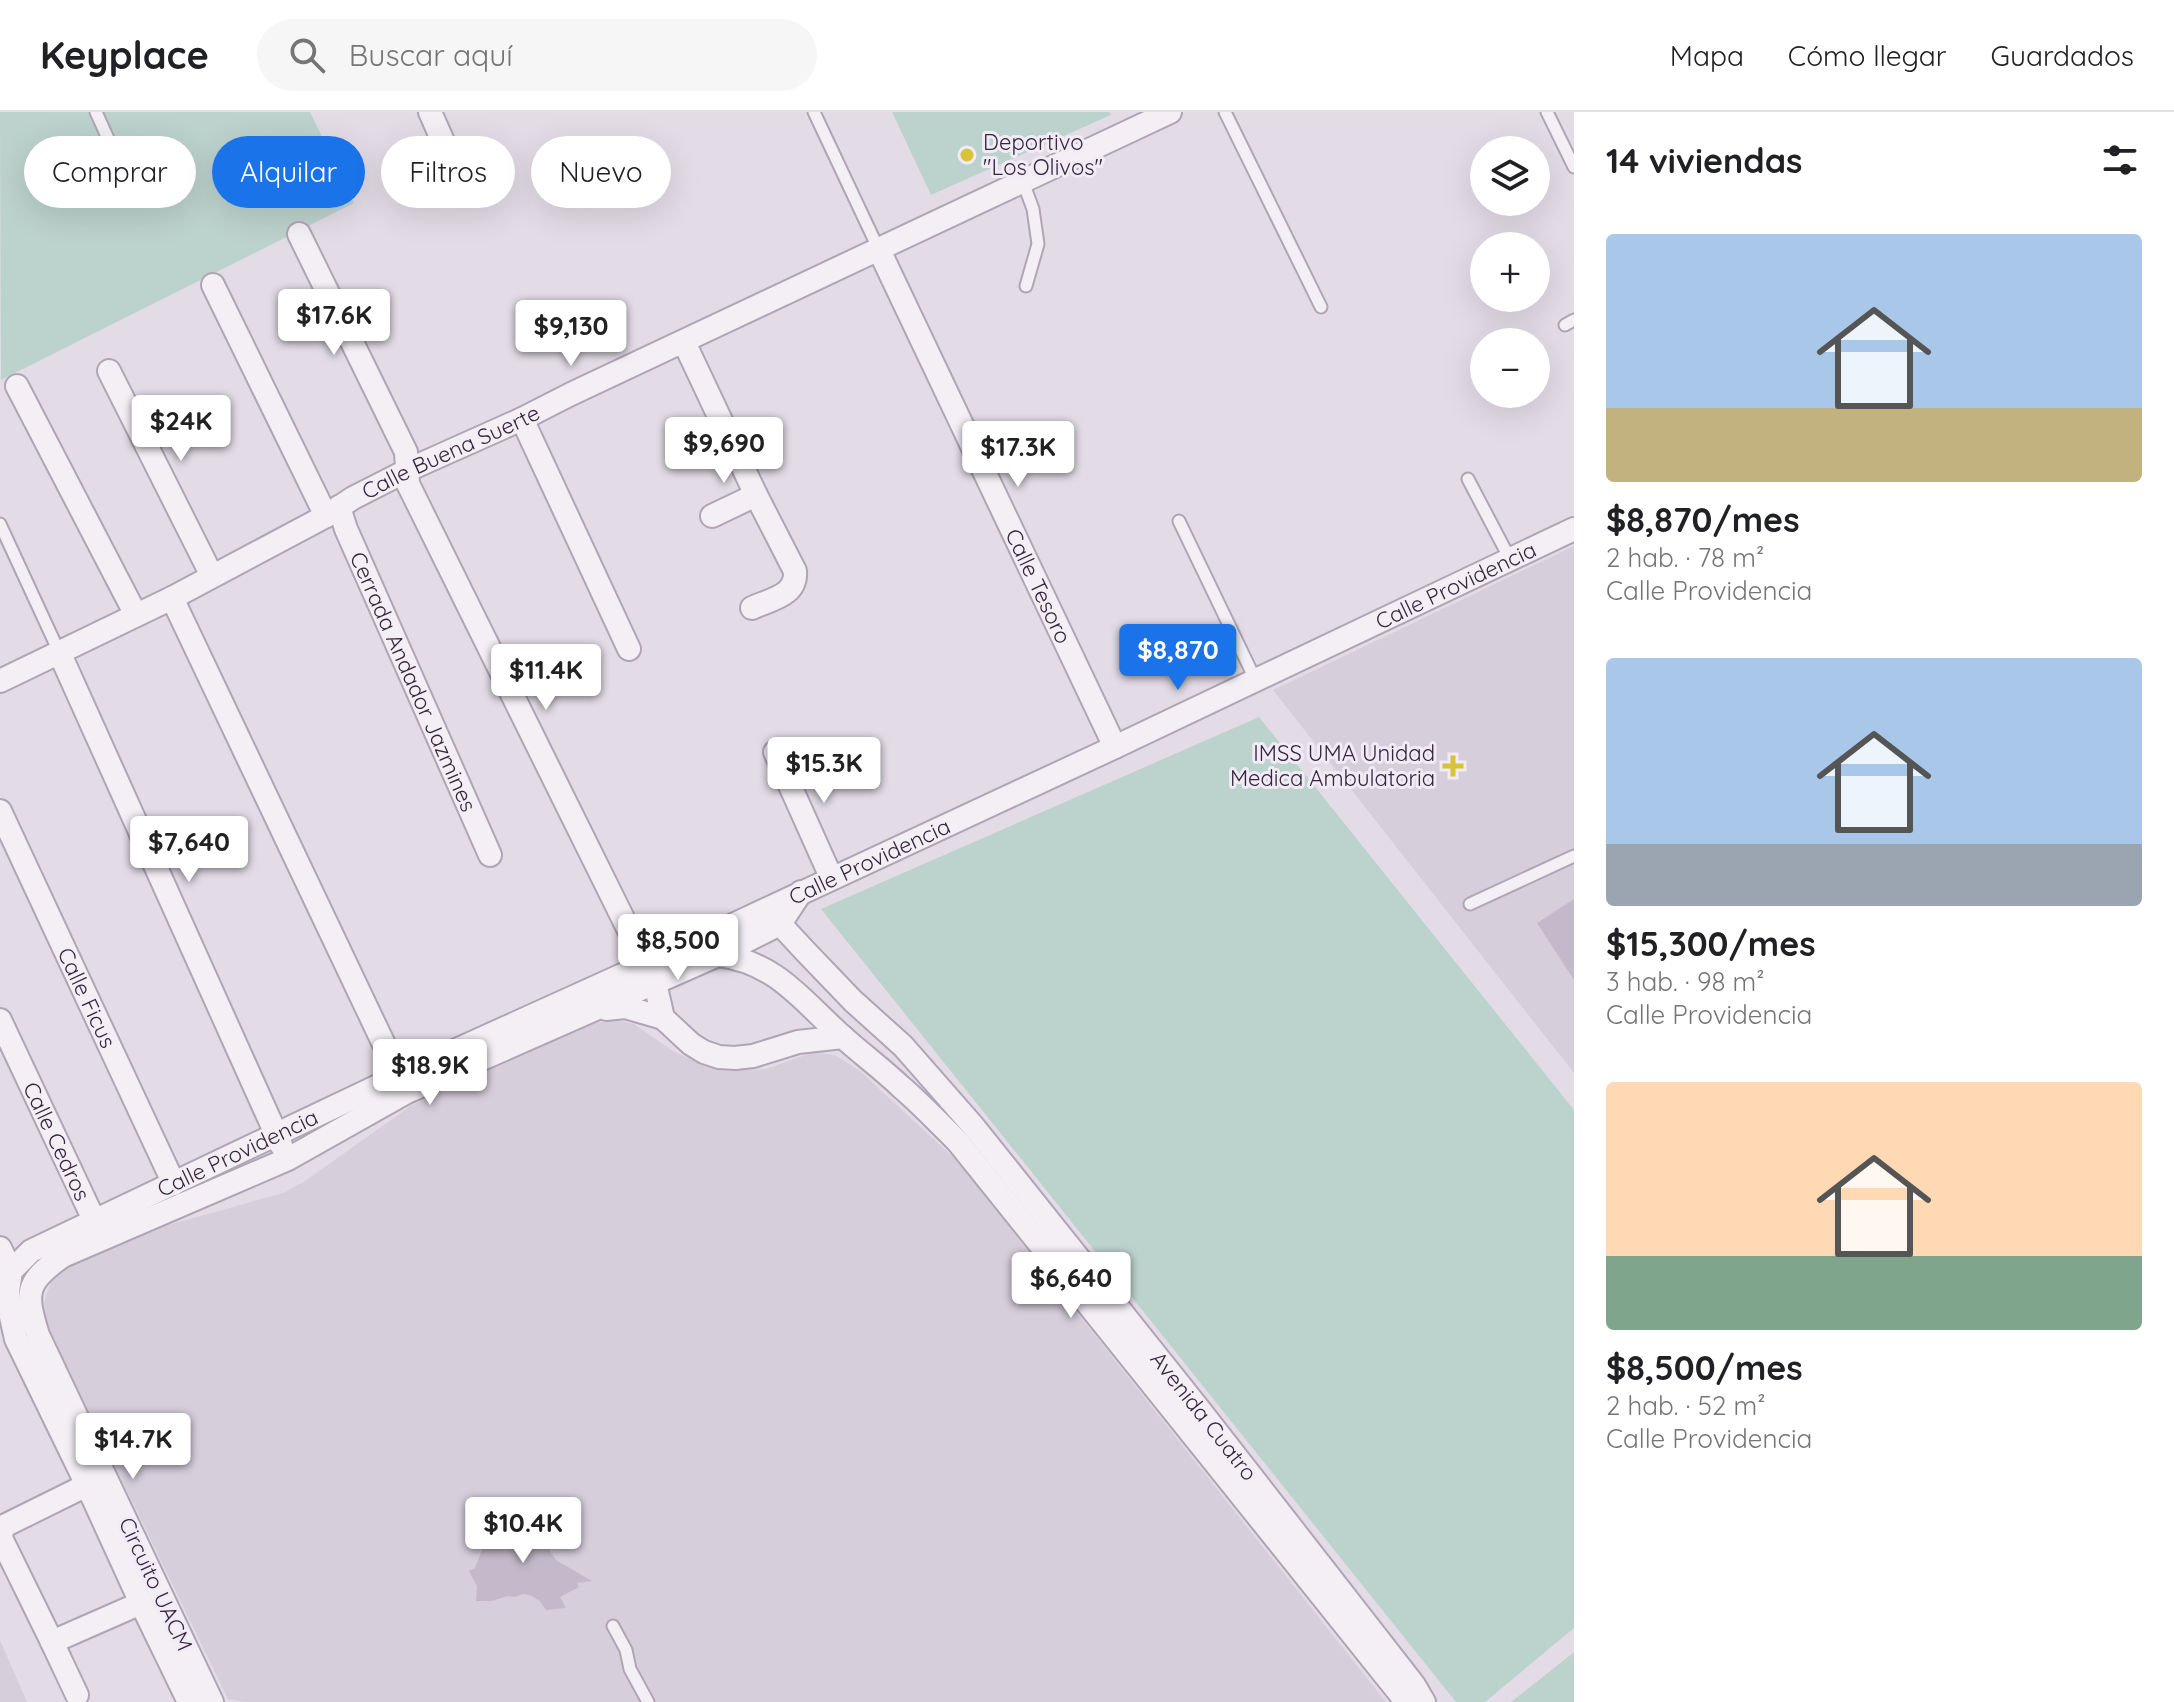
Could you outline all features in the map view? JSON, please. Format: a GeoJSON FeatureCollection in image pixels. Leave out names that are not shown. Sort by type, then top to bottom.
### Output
{"type":"FeatureCollection","features":[{"type":"Feature","properties":{"kind":"street"},"geometry":{"type":"LineString","coordinates":[[430,112],[441,136]]}},
{"type":"Feature","properties":{"kind":"street","name":"Calle Buena Suerte"},"geometry":{"type":"LineString","coordinates":[[0,681],[172,598],[408,470],[1170,112]]}},
{"type":"Feature","properties":{"kind":"street"},"geometry":{"type":"LineString","coordinates":[[299,234],[406,452],[408,484],[650,974],[663,1018]]}},
{"type":"Feature","properties":{"kind":"street","name":"Calle Tesoro"},"geometry":{"type":"LineString","coordinates":[[879,250],[1115,747]]}},
{"type":"Feature","properties":{"kind":"street","name":"Cerrada Andador Jazmines"},"geometry":{"type":"LineString","coordinates":[[213,285],[332,512],[352,543],[490,855]]}},
{"type":"Feature","properties":{"kind":"street"},"geometry":{"type":"LineString","coordinates":[[684,342],[795,571],[796,582],[790,591],[752,608]]}},
{"type":"Feature","properties":{"kind":"street"},"geometry":{"type":"LineString","coordinates":[[109,371],[212,576]]}},
{"type":"Feature","properties":{"kind":"street"},"geometry":{"type":"LineString","coordinates":[[17,386],[136,615]]}},
{"type":"Feature","properties":{"kind":"street"},"geometry":{"type":"LineString","coordinates":[[522,419],[629,649]]}},
{"type":"Feature","properties":{"kind":"street"},"geometry":{"type":"LineString","coordinates":[[712,516],[756,495]]}},
{"type":"Feature","properties":{"kind":"street","name":"Calle Providencia"},"geometry":{"type":"LineString","coordinates":[[63,1256],[288,1159],[407,1092],[589,1011],[650,974],[718,955],[775,915],[801,892],[831,877],[1256,681],[1574,529]]}},
{"type":"Feature","properties":{"kind":"street"},"geometry":{"type":"LineString","coordinates":[[172,598],[399,1076]]}},
{"type":"Feature","properties":{"kind":"street"},"geometry":{"type":"LineString","coordinates":[[60,654],[288,1159]]}},
{"type":"Feature","properties":{"kind":"street"},"geometry":{"type":"LineString","coordinates":[[775,752],[831,877]]}},
{"type":"Feature","properties":{"kind":"street","name":"Calle Ficus"},"geometry":{"type":"LineString","coordinates":[[0,811],[174,1184]]}},
{"type":"Feature","properties":{"kind":"street","name":"Calle Providencia"},"geometry":{"type":"LineString","coordinates":[[6,1270],[31,1251],[399,1076],[650,974],[775,915]]}},
{"type":"Feature","properties":{"kind":"street","name":"Avenida Cuatro"},"geometry":{"type":"LineString","coordinates":[[775,915],[853,1001],[903,1046],[964,1115],[1404,1702]]}},
{"type":"Feature","properties":{"kind":"street","name":"Avenida Cuatro"},"geometry":{"type":"LineString","coordinates":[[718,955],[758,965],[784,981],[958,1142],[1191,1415],[1414,1685],[1424,1702]]}},
{"type":"Feature","properties":{"kind":"street"},"geometry":{"type":"LineString","coordinates":[[589,1011],[625,1007],[663,1018],[691,1044],[719,1057],[753,1056],[798,1042],[843,1037]]}},
{"type":"Feature","properties":{"kind":"street","name":"Calle Cedros"},"geometry":{"type":"LineString","coordinates":[[0,1020],[94,1220]]}},
{"type":"Feature","properties":{"kind":"street"},"geometry":{"type":"LineString","coordinates":[[0,1248],[16,1339],[189,1702]]}},
{"type":"Feature","properties":{"kind":"street","name":"Circuito UACM"},"geometry":{"type":"LineString","coordinates":[[63,1256],[44,1269],[32,1286],[29,1304],[38,1335],[212,1702]]}},
{"type":"Feature","properties":{"kind":"street"},"geometry":{"type":"LineString","coordinates":[[77,1695],[1,1538],[6,1525],[87,1485]]}},
{"type":"Feature","properties":{"kind":"street"},"geometry":{"type":"LineString","coordinates":[[52,1642],[141,1603]]}},
{"type":"Feature","properties":{"kind":"lane"},"geometry":{"type":"LineString","coordinates":[[96,112],[107,136]]}},
{"type":"Feature","properties":{"kind":"lane"},"geometry":{"type":"LineString","coordinates":[[814,112],[879,250]]}},
{"type":"Feature","properties":{"kind":"lane"},"geometry":{"type":"LineString","coordinates":[[1225,112],[1321,307]]}},
{"type":"Feature","properties":{"kind":"lane"},"geometry":{"type":"LineString","coordinates":[[1547,112],[1574,167]]}},
{"type":"Feature","properties":{"kind":"lane"},"geometry":{"type":"LineString","coordinates":[[1023,182],[1033,209],[1038,244],[1026,286]]}},
{"type":"Feature","properties":{"kind":"lane"},"geometry":{"type":"LineString","coordinates":[[1468,479],[1510,559]]}},
{"type":"Feature","properties":{"kind":"lane"},"geometry":{"type":"LineString","coordinates":[[1179,521],[1256,681]]}},
{"type":"Feature","properties":{"kind":"lane"},"geometry":{"type":"LineString","coordinates":[[0,524],[60,654]]}},
{"type":"Feature","properties":{"kind":"lane"},"geometry":{"type":"LineString","coordinates":[[1470,904],[1574,856]]}},
{"type":"Feature","properties":{"kind":"lane"},"geometry":{"type":"LineString","coordinates":[[613,1626],[626,1650],[630,1669],[648,1702]]}},
{"type":"Feature","properties":{"kind":"shaded area","name":"IMSS UMA Unidad Medica Ambulatoria"},"geometry":{"type":"Polygon","coordinates":[[[1574,546],[1574,1073],[1273,690],[1574,546]]]}},
{"type":"Feature","properties":{"kind":"shaded area"},"geometry":{"type":"Polygon","coordinates":[[[616,1020],[634,1024],[673,1051],[703,1065],[738,1070],[766,1069],[814,1052],[835,1055],[860,1071],[955,1159],[1386,1702],[245,1702],[228,1699],[48,1328],[44,1314],[51,1282],[61,1271],[77,1262],[165,1226],[283,1193],[305,1181],[412,1105],[590,1024],[616,1020]]]}},
{"type":"Feature","properties":{"kind":"shaded area"},"geometry":{"type":"Polygon","coordinates":[[[0,1640],[27,1702],[0,1702],[0,1640]]]}},
{"type":"Feature","properties":{"kind":"green space"},"geometry":{"type":"Polygon","coordinates":[[[0,112],[310,112],[322,136],[212,136],[212,208],[344,208],[1,380],[0,112]]]}},
{"type":"Feature","properties":{"kind":"green space","name":"Deportivo \"Los Olivos\""},"geometry":{"type":"Polygon","coordinates":[[[892,112],[1109,112],[1111,115],[931,195],[892,112]]]}},
{"type":"Feature","properties":{"kind":"green space"},"geometry":{"type":"Polygon","coordinates":[[[1259,717],[1574,1110],[1574,1628],[1485,1702],[1456,1702],[821,909],[1259,717]]]}},
{"type":"Feature","properties":{"kind":"green space"},"geometry":{"type":"Polygon","coordinates":[[[1573,1653],[1574,1702],[1511,1702],[1573,1653]]]}},
{"type":"Feature","properties":{"kind":"building"},"geometry":{"type":"Polygon","coordinates":[[[1574,899],[1574,980],[1537,923],[1574,899]]]}},
{"type":"Feature","properties":{"kind":"building"},"geometry":{"type":"Polygon","coordinates":[[[538,1510],[540,1519],[547,1524],[544,1532],[546,1540],[556,1560],[592,1581],[577,1583],[579,1587],[560,1597],[566,1608],[546,1610],[540,1601],[523,1594],[476,1601],[477,1586],[469,1571],[475,1568],[487,1537],[501,1528],[507,1519],[538,1510]]]}},
{"type":"Feature","properties":{"kind":"place","name":"Deportivo \"Los Olivos\""},"geometry":{"type":"Point","coordinates":[967,155]}},
{"type":"Feature","properties":{"kind":"place","name":"IMSS UMA Unidad Medica Ambulatoria"},"geometry":{"type":"Point","coordinates":[1453,766]}}]}
